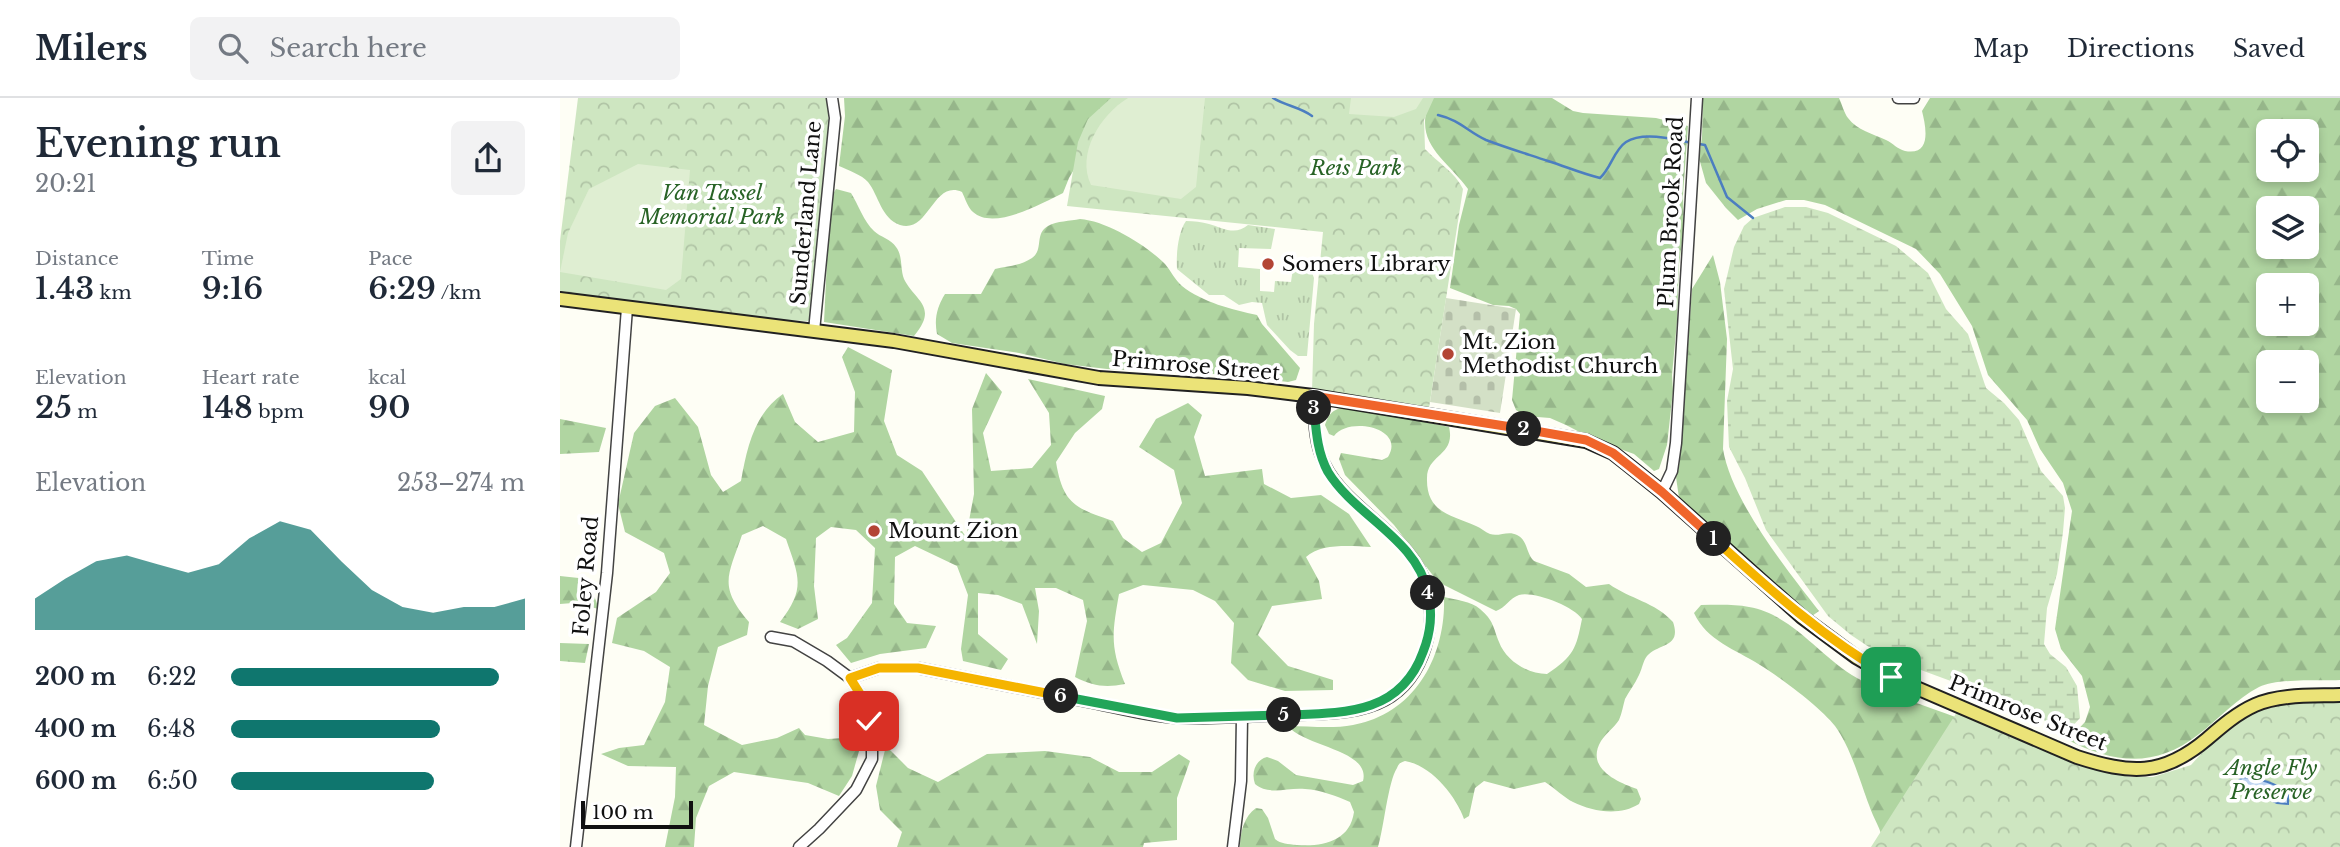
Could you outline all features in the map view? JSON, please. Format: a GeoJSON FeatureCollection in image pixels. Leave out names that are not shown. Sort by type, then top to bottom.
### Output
{"type":"FeatureCollection","features":[{"type":"Feature","properties":{"kind":"main road","name":"Primrose Street"},"geometry":{"type":"LineString","coordinates":[[560,299],[906,343],[1099,377],[1248,388],[1313,396],[1586,440],[1613,453],[1662,492],[1802,617],[1856,657],[1891,677],[2033,739],[2106,766],[2138,770],[2161,767],[2188,755],[2238,714],[2256,704],[2276,698],[2340,695]]}},
{"type":"Feature","properties":{"kind":"street","name":"Sunderland Lane"},"geometry":{"type":"LineString","coordinates":[[814,331],[835,118],[832,98]]}},
{"type":"Feature","properties":{"kind":"street","name":"Plum Brook Road"},"geometry":{"type":"LineString","coordinates":[[1662,492],[1672,471],[1676,443],[1697,98]]}},
{"type":"Feature","properties":{"kind":"street"},"geometry":{"type":"LineString","coordinates":[[1898,98],[1914,98]]}},
{"type":"Feature","properties":{"kind":"street","name":"Foley Road"},"geometry":{"type":"LineString","coordinates":[[576,847],[607,573],[627,308]]}},
{"type":"Feature","properties":{"kind":"street"},"geometry":{"type":"LineString","coordinates":[[850,678],[879,668],[918,668],[1177,718],[1335,713],[1379,703],[1395,693],[1415,672],[1429,638],[1431,618],[1424,579],[1412,557],[1340,488],[1328,471],[1319,452],[1313,396]]}},
{"type":"Feature","properties":{"kind":"street"},"geometry":{"type":"LineString","coordinates":[[771,637],[793,641],[850,678],[862,697],[872,740],[872,759],[856,790],[799,847]]}},
{"type":"Feature","properties":{"kind":"street"},"geometry":{"type":"LineString","coordinates":[[1233,847],[1241,781],[1242,717]]}},
{"type":"Feature","properties":{"kind":"green space","name":"Van Tassel Memorial Park"},"geometry":{"type":"Polygon","coordinates":[[[578,98],[828,98],[829,132],[811,316],[808,321],[774,320],[560,294],[560,241],[578,98]]]}},
{"type":"Feature","properties":{"kind":"green space"},"geometry":{"type":"Polygon","coordinates":[[[844,98],[1116,98],[1063,193],[1018,213],[993,218],[982,217],[973,212],[962,192],[952,190],[937,199],[918,222],[910,226],[894,222],[884,212],[868,182],[839,166],[845,116],[844,98]]]}},
{"type":"Feature","properties":{"kind":"green space","name":"Reis Park"},"geometry":{"type":"Polygon","coordinates":[[[1111,98],[1434,98],[1424,120],[1425,149],[1451,173],[1463,189],[1429,408],[1312,391],[1314,324],[1323,232],[1067,206],[1078,142],[1088,119],[1111,98]]]}},
{"type":"Feature","properties":{"kind":"green space"},"geometry":{"type":"Polygon","coordinates":[[[1128,98],[1205,98],[1196,187],[1181,199],[1091,185],[1087,161],[1093,136],[1108,114],[1128,98]]]}},
{"type":"Feature","properties":{"kind":"green space"},"geometry":{"type":"Polygon","coordinates":[[[1351,98],[1423,98],[1416,109],[1394,117],[1349,114],[1351,98]]]}},
{"type":"Feature","properties":{"kind":"green space"},"geometry":{"type":"Polygon","coordinates":[[[1431,98],[1552,98],[1573,111],[1656,118],[1688,126],[1673,391],[1667,445],[1659,469],[1654,471],[1634,454],[1595,440],[1550,418],[1525,416],[1516,410],[1512,400],[1520,314],[1509,306],[1493,305],[1450,288],[1459,225],[1468,189],[1441,158],[1428,138],[1425,127],[1431,98]]]}},
{"type":"Feature","properties":{"kind":"green space"},"geometry":{"type":"Polygon","coordinates":[[[1703,98],[1839,98],[1847,116],[1856,126],[1902,150],[1914,151],[1920,149],[1925,139],[1922,111],[1930,98],[2340,98],[2340,680],[2287,681],[2259,687],[2183,745],[2151,757],[2119,758],[2068,740],[2085,722],[2090,707],[2082,676],[2061,649],[2055,629],[2072,511],[2063,483],[2040,449],[2027,420],[1988,375],[1972,326],[1940,274],[1916,249],[1825,205],[1804,200],[1786,200],[1757,209],[1738,220],[1706,183],[1699,158],[1703,98]]]}},
{"type":"Feature","properties":{"kind":"green space"},"geometry":{"type":"Polygon","coordinates":[[[638,164],[690,170],[681,279],[666,290],[560,272],[568,233],[589,189],[638,164]]]}},
{"type":"Feature","properties":{"kind":"green space"},"geometry":{"type":"Polygon","coordinates":[[[836,189],[851,193],[870,227],[894,244],[898,251],[904,279],[925,311],[925,318],[914,336],[824,322],[830,199],[836,189]]]}},
{"type":"Feature","properties":{"kind":"green space"},"geometry":{"type":"Polygon","coordinates":[[[1785,207],[1806,207],[1828,213],[1896,246],[1928,273],[1946,309],[1968,334],[1986,388],[2019,420],[2041,471],[2063,496],[2063,532],[2057,574],[2047,608],[2044,644],[2050,654],[2066,667],[2077,686],[2080,718],[2068,731],[1869,647],[1828,616],[1766,530],[1729,447],[1727,401],[1733,369],[1724,289],[1734,247],[1744,226],[1753,218],[1785,207]]]}},
{"type":"Feature","properties":{"kind":"green space"},"geometry":{"type":"Polygon","coordinates":[[[1080,219],[1102,224],[1137,242],[1165,264],[1182,286],[1199,297],[1257,315],[1300,368],[1296,380],[1288,382],[1234,375],[1107,369],[1065,364],[1019,353],[952,343],[937,334],[937,313],[945,294],[981,294],[995,269],[1023,263],[1036,255],[1044,229],[1059,222],[1080,219]]]}},
{"type":"Feature","properties":{"kind":"green space"},"geometry":{"type":"Polygon","coordinates":[[[1186,221],[1234,231],[1248,225],[1275,229],[1271,249],[1239,248],[1238,267],[1260,269],[1260,291],[1274,292],[1275,281],[1291,282],[1293,268],[1311,270],[1314,278],[1307,356],[1298,356],[1290,350],[1267,325],[1262,303],[1239,305],[1224,295],[1209,295],[1177,269],[1178,244],[1186,221]]]}},
{"type":"Feature","properties":{"kind":"green space"},"geometry":{"type":"Polygon","coordinates":[[[1713,255],[1720,282],[1727,339],[1723,449],[1728,469],[1748,512],[1762,534],[1819,611],[1812,616],[1679,498],[1676,477],[1679,468],[1692,289],[1713,255]]]}},
{"type":"Feature","properties":{"kind":"green space"},"geometry":{"type":"Polygon","coordinates":[[[1446,298],[1516,309],[1500,413],[1430,402],[1446,298]]]}},
{"type":"Feature","properties":{"kind":"green space"},"geometry":{"type":"Polygon","coordinates":[[[848,347],[892,370],[884,421],[897,455],[922,471],[966,537],[974,494],[972,409],[986,373],[1002,392],[983,433],[991,471],[1032,468],[1051,445],[1049,413],[1028,379],[1105,396],[1102,409],[1075,433],[1056,462],[1059,476],[1067,496],[1073,502],[1080,508],[1113,521],[1123,538],[1142,552],[1161,543],[1182,503],[1174,470],[1139,447],[1156,419],[1188,403],[1202,415],[1194,437],[1205,476],[1262,469],[1264,484],[1291,498],[1321,495],[1349,514],[1371,547],[1328,547],[1306,557],[1319,581],[1322,599],[1272,606],[1258,635],[1288,666],[1333,680],[1333,690],[1285,691],[1248,680],[1231,663],[1234,623],[1215,601],[1193,590],[1143,585],[1119,594],[1114,640],[1125,684],[1099,685],[1075,677],[1087,621],[1083,600],[1056,588],[1035,588],[1039,611],[1037,644],[1022,604],[998,595],[978,593],[978,634],[1008,659],[1001,670],[963,661],[961,649],[968,595],[957,566],[915,546],[895,557],[894,604],[907,623],[936,626],[926,648],[880,654],[851,663],[836,645],[847,638],[872,603],[875,548],[856,530],[831,527],[816,538],[814,586],[818,619],[798,629],[780,622],[797,591],[797,573],[791,552],[786,539],[763,526],[742,535],[730,571],[729,589],[739,610],[749,622],[747,635],[718,647],[708,686],[704,725],[742,745],[777,738],[799,728],[805,735],[828,739],[857,737],[861,744],[852,776],[839,796],[808,783],[734,772],[709,786],[696,818],[694,847],[665,847],[675,797],[676,767],[628,766],[601,754],[619,748],[644,745],[665,702],[670,667],[644,651],[612,643],[617,618],[656,592],[670,573],[664,553],[625,532],[618,504],[634,433],[655,406],[675,398],[698,427],[711,475],[723,492],[741,481],[753,433],[765,411],[783,394],[795,422],[818,442],[854,432],[855,392],[842,357],[848,347]]]}},
{"type":"Feature","properties":{"kind":"green space"},"geometry":{"type":"Polygon","coordinates":[[[1343,407],[1449,427],[1449,444],[1428,470],[1428,490],[1436,506],[1490,534],[1517,535],[1523,540],[1534,561],[1569,574],[1586,587],[1609,584],[1650,605],[1673,622],[1675,630],[1672,641],[1646,658],[1625,699],[1619,720],[1603,738],[1597,751],[1600,766],[1606,772],[1637,789],[1641,799],[1639,804],[1623,810],[1598,810],[1573,802],[1545,782],[1514,789],[1484,781],[1475,788],[1469,816],[1464,819],[1449,792],[1433,775],[1405,761],[1399,764],[1394,775],[1378,847],[1240,847],[1244,825],[1256,808],[1262,809],[1275,839],[1280,842],[1316,845],[1334,840],[1347,830],[1354,812],[1350,802],[1311,790],[1260,788],[1255,784],[1255,768],[1267,757],[1278,761],[1296,775],[1353,785],[1363,781],[1363,771],[1357,762],[1296,733],[1288,726],[1353,725],[1375,719],[1394,709],[1410,695],[1432,661],[1443,619],[1444,597],[1468,602],[1480,609],[1491,621],[1507,655],[1525,669],[1540,673],[1547,674],[1568,657],[1580,629],[1582,619],[1577,614],[1543,597],[1519,595],[1496,611],[1438,582],[1394,525],[1345,475],[1339,459],[1341,453],[1382,460],[1388,457],[1391,447],[1383,432],[1373,428],[1351,427],[1334,436],[1329,434],[1325,425],[1328,418],[1343,407]]]}},
{"type":"Feature","properties":{"kind":"green space"},"geometry":{"type":"Polygon","coordinates":[[[560,419],[606,428],[599,452],[560,454],[560,419]]]}},
{"type":"Feature","properties":{"kind":"green space"},"geometry":{"type":"Polygon","coordinates":[[[560,576],[588,579],[599,609],[573,603],[560,604],[560,576]]]}},
{"type":"Feature","properties":{"kind":"green space"},"geometry":{"type":"Polygon","coordinates":[[[1701,605],[1737,605],[1765,611],[1793,627],[1857,678],[1894,695],[1958,718],[1884,845],[1850,753],[1835,726],[1789,685],[1722,644],[1706,631],[1694,613],[1701,605]]]}},
{"type":"Feature","properties":{"kind":"green space"},"geometry":{"type":"Polygon","coordinates":[[[560,643],[589,644],[585,663],[560,661],[560,643]]]}},
{"type":"Feature","properties":{"kind":"green space","name":"Angle Fly Preserve"},"geometry":{"type":"Polygon","coordinates":[[[2340,700],[2340,847],[1871,847],[1957,712],[2092,769],[2131,777],[2153,777],[2191,765],[2209,745],[2242,717],[2259,708],[2340,700]]]}},
{"type":"Feature","properties":{"kind":"green space"},"geometry":{"type":"Polygon","coordinates":[[[886,746],[908,768],[938,782],[987,754],[1045,751],[1090,757],[1119,772],[1152,772],[1179,754],[1190,761],[1177,798],[1177,840],[1144,843],[1143,847],[897,847],[902,832],[880,810],[876,786],[886,746]]]}},
{"type":"Feature","properties":{"kind":"water"},"geometry":{"type":"Polygon","coordinates":[[[2243,777],[2279,787],[2288,794],[2288,804],[2277,803],[2247,789],[2235,788],[2243,777]]]}},
{"type":"Feature","properties":{"kind":"waterway"},"geometry":{"type":"LineString","coordinates":[[1273,98],[1312,116]]}},
{"type":"Feature","properties":{"kind":"waterway"},"geometry":{"type":"LineString","coordinates":[[1438,115],[1486,140],[1600,178],[1622,145],[1633,139],[1659,137],[1692,143]]}},
{"type":"Feature","properties":{"kind":"waterway"},"geometry":{"type":"LineString","coordinates":[[1699,144],[1705,145],[1727,197],[1753,218]]}},
{"type":"Feature","properties":{"kind":"place","name":"Somers Library"},"geometry":{"type":"Point","coordinates":[1268,264]}},
{"type":"Feature","properties":{"kind":"place","name":"Mt. Zion Methodist Church"},"geometry":{"type":"Point","coordinates":[1448,354]}},
{"type":"Feature","properties":{"kind":"place","name":"Mount Zion"},"geometry":{"type":"Point","coordinates":[874,531]}},
{"type":"Feature","properties":{"kind":"route"},"geometry":{"type":"LineString","coordinates":[[869,721],[862,697],[850,678],[879,668],[918,668],[1177,718],[1335,713],[1366,708],[1395,693],[1415,672],[1429,638],[1431,618],[1427,586],[1412,557],[1340,488],[1328,471],[1319,452],[1313,396],[1571,437],[1599,446],[1613,453],[1662,492],[1802,617],[1856,657],[1891,677]]}}]}
